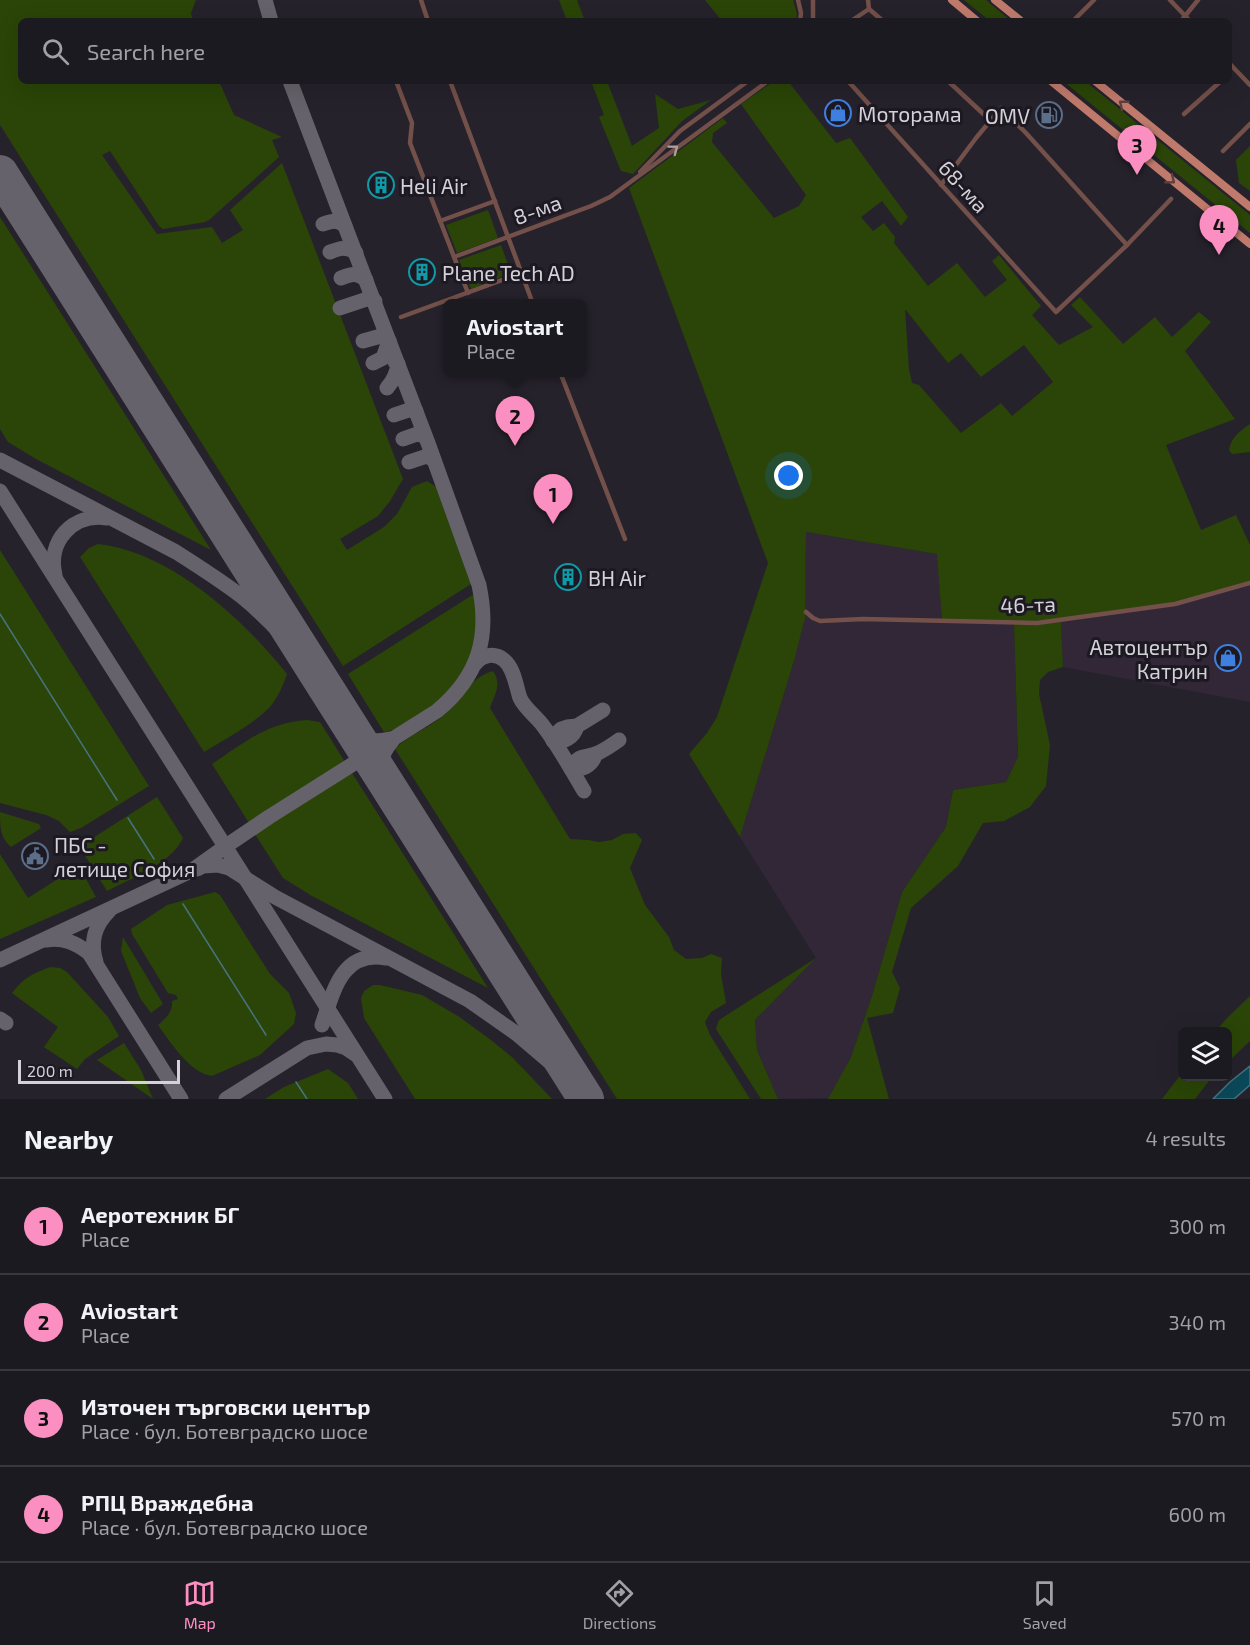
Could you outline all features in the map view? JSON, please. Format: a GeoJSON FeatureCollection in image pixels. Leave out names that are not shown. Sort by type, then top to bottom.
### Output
{"type":"FeatureCollection","features":[{"type":"Feature","properties":{"kind":"main road"},"geometry":{"type":"LineString","coordinates":[[943,0],[959,6]]}},
{"type":"Feature","properties":{"kind":"main road"},"geometry":{"type":"LineString","coordinates":[[952,0],[973,18]]}},
{"type":"Feature","properties":{"kind":"main road"},"geometry":{"type":"LineString","coordinates":[[995,0],[1017,18]]}},
{"type":"Feature","properties":{"kind":"main road"},"geometry":{"type":"LineString","coordinates":[[1055,84],[1250,244]]}},
{"type":"Feature","properties":{"kind":"main road"},"geometry":{"type":"LineString","coordinates":[[1099,84],[1250,207]]}},
{"type":"Feature","properties":{"kind":"street"},"geometry":{"type":"LineString","coordinates":[[421,0],[427,18]]}},
{"type":"Feature","properties":{"kind":"street"},"geometry":{"type":"LineString","coordinates":[[798,0],[800,18]]}},
{"type":"Feature","properties":{"kind":"street"},"geometry":{"type":"LineString","coordinates":[[813,0],[813,18]]}},
{"type":"Feature","properties":{"kind":"street"},"geometry":{"type":"LineString","coordinates":[[1082,0],[1088,6]]}},
{"type":"Feature","properties":{"kind":"street"},"geometry":{"type":"LineString","coordinates":[[1076,18],[1094,0]]}},
{"type":"Feature","properties":{"kind":"street"},"geometry":{"type":"LineString","coordinates":[[1170,0],[1182,18]]}},
{"type":"Feature","properties":{"kind":"street"},"geometry":{"type":"LineString","coordinates":[[1184,18],[1198,0]]}},
{"type":"Feature","properties":{"kind":"street"},"geometry":{"type":"LineString","coordinates":[[869,1],[869,9],[880,18]]}},
{"type":"Feature","properties":{"kind":"street"},"geometry":{"type":"LineString","coordinates":[[856,18],[869,9]]}},
{"type":"Feature","properties":{"kind":"street"},"geometry":{"type":"LineString","coordinates":[[1232,67],[1250,85]]}},
{"type":"Feature","properties":{"kind":"street"},"geometry":{"type":"LineString","coordinates":[[397,84],[412,123],[410,143],[468,293]]}},
{"type":"Feature","properties":{"kind":"street"},"geometry":{"type":"LineString","coordinates":[[451,84],[531,299]]}},
{"type":"Feature","properties":{"kind":"street","name":"8-ма"},"geometry":{"type":"LineString","coordinates":[[627,184],[680,130],[744,84]]}},
{"type":"Feature","properties":{"kind":"street","name":"8-ма"},"geometry":{"type":"LineString","coordinates":[[454,257],[610,197],[761,84]]}},
{"type":"Feature","properties":{"kind":"street","name":"68-ма"},"geometry":{"type":"LineString","coordinates":[[851,84],[1056,312],[1127,245]]}},
{"type":"Feature","properties":{"kind":"street"},"geometry":{"type":"LineString","coordinates":[[951,84],[991,121]]}},
{"type":"Feature","properties":{"kind":"street"},"geometry":{"type":"LineString","coordinates":[[1184,114],[1218,84]]}},
{"type":"Feature","properties":{"kind":"street"},"geometry":{"type":"LineString","coordinates":[[941,185],[1001,108],[1127,245],[1171,199]]}},
{"type":"Feature","properties":{"kind":"street"},"geometry":{"type":"LineString","coordinates":[[1223,151],[1250,124]]}},
{"type":"Feature","properties":{"kind":"street"},"geometry":{"type":"LineString","coordinates":[[440,221],[495,201]]}},
{"type":"Feature","properties":{"kind":"street"},"geometry":{"type":"LineString","coordinates":[[451,299],[521,273]]}},
{"type":"Feature","properties":{"kind":"street"},"geometry":{"type":"LineString","coordinates":[[401,317],[443,302]]}},
{"type":"Feature","properties":{"kind":"street"},"geometry":{"type":"LineString","coordinates":[[562,377],[626,539]]}},
{"type":"Feature","properties":{"kind":"street","name":"46-та"},"geometry":{"type":"LineString","coordinates":[[806,612],[820,621],[863,619],[1037,623],[1175,604],[1250,583]]}},
{"type":"Feature","properties":{"kind":"shaded area"},"geometry":{"type":"Polygon","coordinates":[[[806,532],[938,554],[942,621],[1014,623],[1018,757],[1006,782],[953,790],[946,827],[902,892],[872,996],[851,1057],[829,1098],[778,1099],[757,1050],[755,1020],[816,958],[740,837],[794,661],[806,558],[806,532]]]}},
{"type":"Feature","properties":{"kind":"shaded area"},"geometry":{"type":"Polygon","coordinates":[[[1250,583],[1250,702],[1063,667],[1061,620],[1250,583]]]}},
{"type":"Feature","properties":{"kind":"green space"},"geometry":{"type":"Polygon","coordinates":[[[0,0],[196,0],[191,13],[192,18],[18,18],[18,84],[220,84],[234,115],[282,137],[272,140],[279,157],[209,220],[163,229],[110,151],[102,155],[157,234],[212,227],[222,243],[243,230],[230,210],[282,163],[403,479],[378,516],[340,539],[347,550],[384,527],[397,514],[412,487],[427,481],[436,487],[471,584],[343,666],[0,125],[0,0]]]}},
{"type":"Feature","properties":{"kind":"green space"},"geometry":{"type":"Polygon","coordinates":[[[559,0],[577,0],[584,18],[566,18],[559,0]]]}},
{"type":"Feature","properties":{"kind":"green space"},"geometry":{"type":"Polygon","coordinates":[[[705,0],[793,0],[797,14],[796,18],[720,18],[705,0]]]}},
{"type":"Feature","properties":{"kind":"green space"},"geometry":{"type":"Polygon","coordinates":[[[964,0],[986,0],[1007,18],[986,18],[964,0]]]}},
{"type":"Feature","properties":{"kind":"green space"},"geometry":{"type":"Polygon","coordinates":[[[592,84],[608,84],[632,146],[659,128],[655,94],[678,109],[711,100],[682,121],[633,174],[621,171],[599,117],[604,115],[592,84]]]}},
{"type":"Feature","properties":{"kind":"green space"},"geometry":{"type":"Polygon","coordinates":[[[770,84],[790,84],[836,143],[850,138],[908,217],[901,226],[882,201],[861,217],[873,231],[884,223],[895,237],[894,243],[928,286],[957,263],[985,297],[1007,280],[992,261],[999,255],[1041,306],[1032,315],[1059,345],[1093,327],[1071,305],[1080,297],[1123,344],[1155,317],[1172,337],[1199,312],[1211,322],[1185,351],[1235,419],[1166,445],[1201,530],[1236,515],[1250,545],[1250,583],[1175,604],[1061,620],[1063,667],[1048,672],[1040,680],[1039,694],[1050,745],[1046,786],[1030,807],[1004,821],[983,823],[958,866],[911,908],[892,972],[900,988],[893,1013],[867,1018],[889,1099],[828,1099],[851,1057],[872,996],[902,892],[946,827],[953,790],[1006,782],[1018,757],[1014,623],[942,621],[937,554],[806,532],[805,618],[740,837],[689,754],[717,717],[768,563],[629,188],[723,118],[727,123],[713,133],[712,142],[774,218],[799,206],[806,195],[741,104],[770,84]],[[905,309],[912,383],[919,385],[961,433],[1001,403],[1012,416],[1053,382],[1024,345],[981,377],[961,353],[948,363],[905,309]]]}},
{"type":"Feature","properties":{"kind":"green space"},"geometry":{"type":"Polygon","coordinates":[[[1067,84],[1089,84],[1250,215],[1250,233],[1067,84]]]}},
{"type":"Feature","properties":{"kind":"green space"},"geometry":{"type":"Polygon","coordinates":[[[1250,146],[1250,191],[1239,183],[1236,160],[1250,146]]]}},
{"type":"Feature","properties":{"kind":"green space"},"geometry":{"type":"Polygon","coordinates":[[[488,210],[498,238],[457,253],[446,225],[488,210]]]}},
{"type":"Feature","properties":{"kind":"green space"},"geometry":{"type":"Polygon","coordinates":[[[0,217],[211,550],[36,459],[8,442],[0,429],[0,217]]]}},
{"type":"Feature","properties":{"kind":"green space"},"geometry":{"type":"Polygon","coordinates":[[[501,245],[511,273],[471,289],[459,260],[501,245]]]}},
{"type":"Feature","properties":{"kind":"green space"},"geometry":{"type":"Polygon","coordinates":[[[1250,424],[1250,452],[1232,454],[1229,450],[1232,441],[1250,424]]]}},
{"type":"Feature","properties":{"kind":"green space"},"geometry":{"type":"Polygon","coordinates":[[[98,544],[125,550],[152,560],[178,574],[203,591],[249,632],[287,674],[280,692],[269,708],[246,726],[204,752],[80,557],[89,548],[98,544]]]}},
{"type":"Feature","properties":{"kind":"green space"},"geometry":{"type":"Polygon","coordinates":[[[0,550],[149,786],[81,828],[70,832],[59,821],[46,815],[0,803],[0,550]]]}},
{"type":"Feature","properties":{"kind":"green space"},"geometry":{"type":"Polygon","coordinates":[[[474,594],[476,633],[469,659],[456,683],[429,708],[402,726],[384,732],[348,674],[474,594]]]}},
{"type":"Feature","properties":{"kind":"green space"},"geometry":{"type":"Polygon","coordinates":[[[493,671],[497,685],[490,708],[570,839],[599,842],[612,840],[623,834],[636,833],[642,840],[630,868],[645,905],[669,937],[674,950],[686,959],[702,958],[711,954],[722,958],[721,974],[726,1003],[711,1012],[705,1022],[710,1035],[750,1099],[617,1099],[395,749],[439,719],[473,683],[493,671]]]}},
{"type":"Feature","properties":{"kind":"green space"},"geometry":{"type":"Polygon","coordinates":[[[307,720],[320,722],[345,762],[249,823],[212,764],[256,735],[279,725],[307,720]]]}},
{"type":"Feature","properties":{"kind":"green space"},"geometry":{"type":"Polygon","coordinates":[[[352,773],[488,988],[312,896],[283,878],[255,834],[352,773]]]}},
{"type":"Feature","properties":{"kind":"green space"},"geometry":{"type":"Polygon","coordinates":[[[157,797],[183,838],[178,847],[160,863],[107,891],[81,849],[85,843],[157,797]]]}},
{"type":"Feature","properties":{"kind":"green space"},"geometry":{"type":"Polygon","coordinates":[[[0,812],[39,824],[41,828],[11,847],[1,832],[0,812]]]}},
{"type":"Feature","properties":{"kind":"green space"},"geometry":{"type":"Polygon","coordinates":[[[0,854],[28,898],[75,868],[81,870],[96,897],[0,939],[0,854]]]}},
{"type":"Feature","properties":{"kind":"green space"},"geometry":{"type":"Polygon","coordinates":[[[215,892],[220,895],[270,974],[289,993],[296,1013],[294,1024],[260,1055],[212,1076],[204,1074],[188,1063],[158,1025],[170,1012],[172,1001],[178,999],[176,995],[168,993],[131,929],[167,905],[215,892]]]}},
{"type":"Feature","properties":{"kind":"green space"},"geometry":{"type":"Polygon","coordinates":[[[123,937],[163,1004],[151,1013],[140,998],[121,951],[123,937]]]}},
{"type":"Feature","properties":{"kind":"green space"},"geometry":{"type":"Polygon","coordinates":[[[816,958],[755,1020],[757,1050],[778,1099],[761,1099],[716,1029],[719,1020],[816,958]]]}},
{"type":"Feature","properties":{"kind":"green space"},"geometry":{"type":"Polygon","coordinates":[[[50,967],[60,968],[67,972],[108,1017],[119,1036],[85,1059],[77,1069],[44,1047],[58,1027],[12,993],[29,977],[50,967]]]}},
{"type":"Feature","properties":{"kind":"green space"},"geometry":{"type":"Polygon","coordinates":[[[373,985],[422,995],[458,1016],[512,1057],[552,1099],[415,1099],[364,1018],[361,998],[364,991],[373,985]]]}},
{"type":"Feature","properties":{"kind":"green space"},"geometry":{"type":"Polygon","coordinates":[[[1250,996],[1250,1041],[1232,1058],[1232,1027],[1219,1027],[1250,996]]]}},
{"type":"Feature","properties":{"kind":"green space"},"geometry":{"type":"Polygon","coordinates":[[[124,1043],[141,1070],[153,1099],[97,1060],[124,1043]]]}},
{"type":"Feature","properties":{"kind":"green space"},"geometry":{"type":"Polygon","coordinates":[[[328,1069],[348,1083],[358,1099],[265,1099],[284,1087],[328,1069]]]}},
{"type":"Feature","properties":{"kind":"green space"},"geometry":{"type":"Polygon","coordinates":[[[1178,1078],[1178,1081],[1209,1081],[1195,1099],[1162,1099],[1178,1078]]]}},
{"type":"Feature","properties":{"kind":"water"},"geometry":{"type":"Polygon","coordinates":[[[1250,1066],[1250,1085],[1234,1099],[1213,1099],[1232,1081],[1250,1066]]]}},
{"type":"Feature","properties":{"kind":"waterway"},"geometry":{"type":"LineString","coordinates":[[0,614],[117,800]]}},
{"type":"Feature","properties":{"kind":"waterway"},"geometry":{"type":"LineString","coordinates":[[128,818],[154,859]]}},
{"type":"Feature","properties":{"kind":"waterway"},"geometry":{"type":"LineString","coordinates":[[183,904],[266,1035]]}},
{"type":"Feature","properties":{"kind":"waterway"},"geometry":{"type":"LineString","coordinates":[[296,1082],[307,1099]]}},
{"type":"Feature","properties":{"kind":"taxiway"},"geometry":{"type":"LineString","coordinates":[[265,0],[270,18]]}},
{"type":"Feature","properties":{"kind":"taxiway"},"geometry":{"type":"LineString","coordinates":[[291,84],[345,226]]}},
{"type":"Feature","properties":{"kind":"taxiway"},"geometry":{"type":"LineString","coordinates":[[0,960],[191,871],[269,817],[437,711],[463,684],[472,669],[482,638],[482,604],[479,585],[428,443],[345,226],[335,221],[323,224]]}},
{"type":"Feature","properties":{"kind":"taxiway"},"geometry":{"type":"LineString","coordinates":[[330,252],[343,248],[356,253]]}},
{"type":"Feature","properties":{"kind":"taxiway"},"geometry":{"type":"LineString","coordinates":[[341,278],[354,275],[366,280]]}},
{"type":"Feature","properties":{"kind":"taxiway"},"geometry":{"type":"LineString","coordinates":[[340,308],[367,299],[375,301]]}},
{"type":"Feature","properties":{"kind":"taxiway"},"geometry":{"type":"LineString","coordinates":[[363,341],[381,336],[389,341],[383,358],[373,363]]}},
{"type":"Feature","properties":{"kind":"taxiway"},"geometry":{"type":"LineString","coordinates":[[387,388],[397,371],[398,364],[395,362]]}},
{"type":"Feature","properties":{"kind":"taxiway"},"geometry":{"type":"LineString","coordinates":[[394,415],[409,410],[416,411]]}},
{"type":"Feature","properties":{"kind":"taxiway"},"geometry":{"type":"LineString","coordinates":[[403,439],[417,434],[425,436]]}},
{"type":"Feature","properties":{"kind":"taxiway"},"geometry":{"type":"LineString","coordinates":[[409,462],[427,456],[434,460]]}},
{"type":"Feature","properties":{"kind":"taxiway"},"geometry":{"type":"LineString","coordinates":[[0,460],[176,552],[217,579],[241,596],[274,626],[323,683]]}},
{"type":"Feature","properties":{"kind":"taxiway"},"geometry":{"type":"LineString","coordinates":[[0,491],[385,1099]]}},
{"type":"Feature","properties":{"kind":"taxiway"},"geometry":{"type":"LineString","coordinates":[[55,575],[55,551],[65,532],[83,520],[107,518]]}},
{"type":"Feature","properties":{"kind":"taxiway"},"geometry":{"type":"LineString","coordinates":[[475,664],[492,655],[507,663],[522,702],[541,723],[584,791]]}},
{"type":"Feature","properties":{"kind":"taxiway"},"geometry":{"type":"LineString","coordinates":[[577,726],[574,734],[568,738],[553,741],[561,729],[577,726],[603,710]]}},
{"type":"Feature","properties":{"kind":"taxiway"},"geometry":{"type":"LineString","coordinates":[[354,732],[371,740],[390,739]]}},
{"type":"Feature","properties":{"kind":"taxiway"},"geometry":{"type":"LineString","coordinates":[[595,755],[592,762],[586,766],[571,769],[580,758],[594,755],[619,740]]}},
{"type":"Feature","properties":{"kind":"taxiway"},"geometry":{"type":"LineString","coordinates":[[384,780],[382,759],[392,741]]}},
{"type":"Feature","properties":{"kind":"taxiway"},"geometry":{"type":"LineString","coordinates":[[197,869],[203,866],[218,865],[229,868],[275,897],[470,1001],[517,1034],[551,1063],[583,1099]]}},
{"type":"Feature","properties":{"kind":"taxiway"},"geometry":{"type":"LineString","coordinates":[[96,962],[93,948],[95,935],[100,922],[109,911]]}},
{"type":"Feature","properties":{"kind":"taxiway"},"geometry":{"type":"LineString","coordinates":[[46,940],[58,939],[69,942],[89,953],[181,1099]]}},
{"type":"Feature","properties":{"kind":"taxiway"},"geometry":{"type":"LineString","coordinates":[[322,1025],[335,988],[349,967],[371,957],[386,958]]}},
{"type":"Feature","properties":{"kind":"taxiway"},"geometry":{"type":"LineString","coordinates":[[0,1019],[6,1023]]}},
{"type":"Feature","properties":{"kind":"taxiway"},"geometry":{"type":"LineString","coordinates":[[226,1099],[307,1048],[326,1044],[337,1045],[355,1054]]}},
{"type":"Feature","properties":{"kind":"runway"},"geometry":{"type":"LineString","coordinates":[[0,173],[586,1099]]}},
{"type":"Feature","properties":{"kind":"place","name":"Моторама"},"geometry":{"type":"Point","coordinates":[838,113]}},
{"type":"Feature","properties":{"kind":"place","name":"OMV"},"geometry":{"type":"Point","coordinates":[1049,115]}},
{"type":"Feature","properties":{"kind":"place","name":"Източен търговски център"},"geometry":{"type":"Point","coordinates":[1137,175]}},
{"type":"Feature","properties":{"kind":"place","name":"Heli Air"},"geometry":{"type":"Point","coordinates":[381,185]}},
{"type":"Feature","properties":{"kind":"place","name":"РПЦ Враждебна"},"geometry":{"type":"Point","coordinates":[1219,255]}},
{"type":"Feature","properties":{"kind":"place","name":"Plane Tech AD"},"geometry":{"type":"Point","coordinates":[422,272]}},
{"type":"Feature","properties":{"kind":"place","name":"Aviostart"},"geometry":{"type":"Point","coordinates":[515,446]}},
{"type":"Feature","properties":{"kind":"place","name":"Аеротехник БГ"},"geometry":{"type":"Point","coordinates":[553,524]}},
{"type":"Feature","properties":{"kind":"place","name":"BH Air"},"geometry":{"type":"Point","coordinates":[568,577]}},
{"type":"Feature","properties":{"kind":"place","name":"Автоцентър Катрин"},"geometry":{"type":"Point","coordinates":[1228,658]}},
{"type":"Feature","properties":{"kind":"place","name":"ПБС - летище София"},"geometry":{"type":"Point","coordinates":[35,856]}}]}
